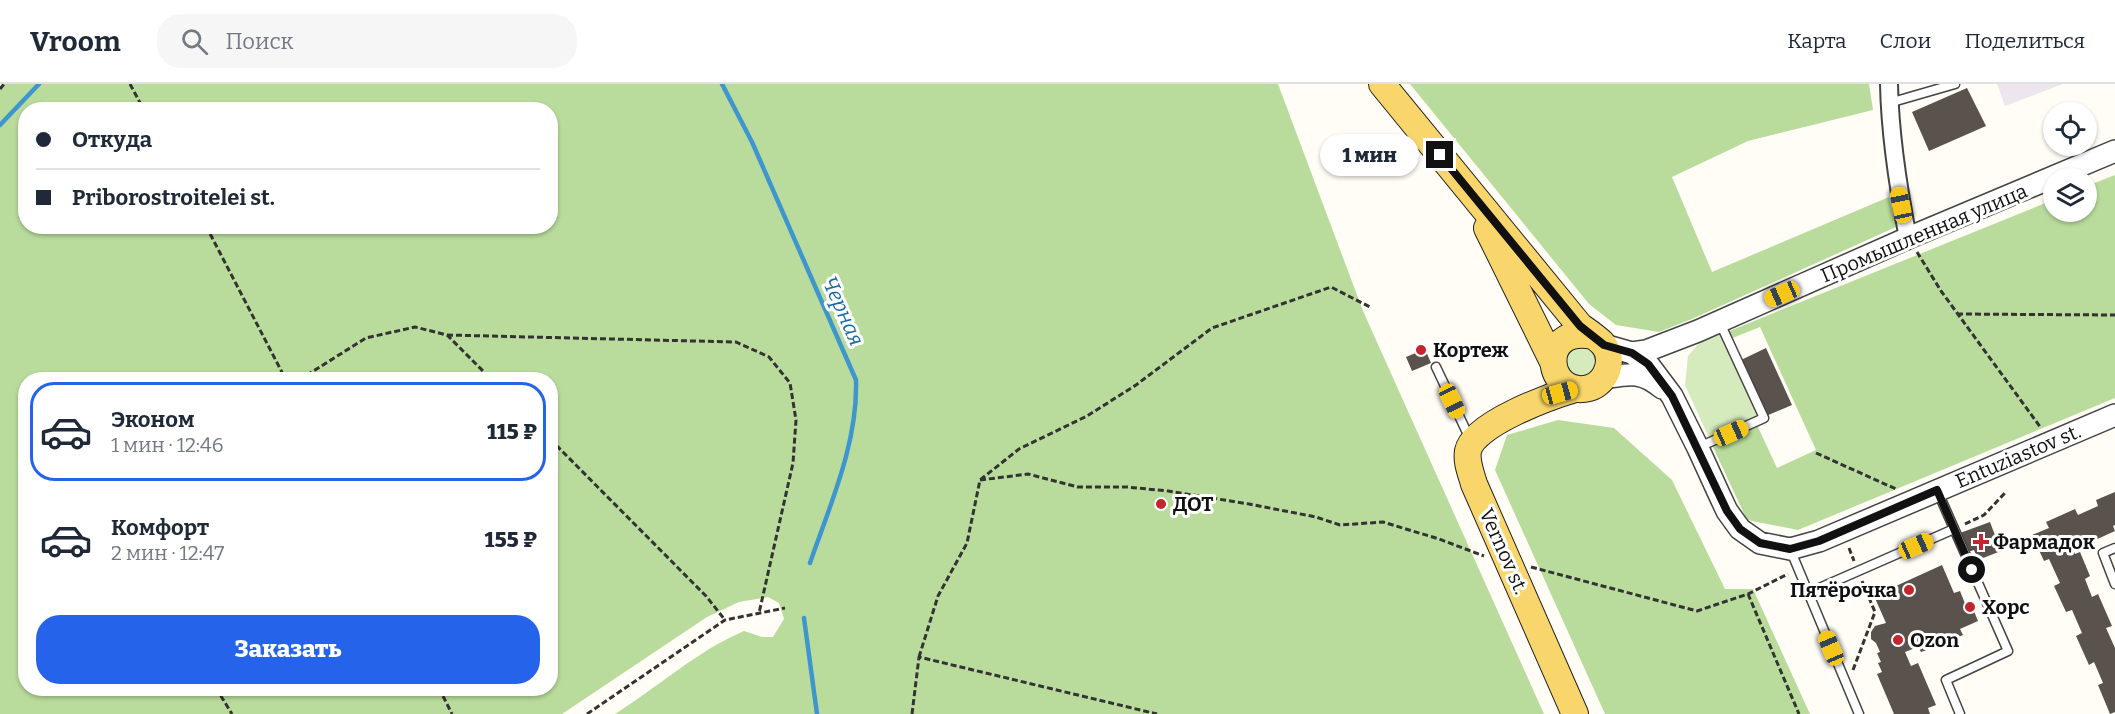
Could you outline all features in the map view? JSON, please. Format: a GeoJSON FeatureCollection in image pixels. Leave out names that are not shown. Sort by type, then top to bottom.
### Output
{"type":"FeatureCollection","features":[{"type":"Feature","properties":{"kind":"main road"},"geometry":{"type":"LineString","coordinates":[[1382,84],[1580,326],[1598,340],[1609,357],[1608,369],[1604,378],[1591,387],[1560,393],[1522,409],[1478,434],[1471,442]]}},
{"type":"Feature","properties":{"kind":"main road"},"geometry":{"type":"LineString","coordinates":[[1468,190],[1560,380],[1575,389]]}},
{"type":"Feature","properties":{"kind":"main road"},"geometry":{"type":"LineString","coordinates":[[1522,409],[1549,382],[1554,354],[1559,344],[1569,336],[1579,333],[1598,340]]}},
{"type":"Feature","properties":{"kind":"main road","name":"Vernov st."},"geometry":{"type":"LineString","coordinates":[[1471,442],[1468,464],[1474,484],[1575,714]]}},
{"type":"Feature","properties":{"kind":"street"},"geometry":{"type":"LineString","coordinates":[[1889,84],[1897,185],[1908,238]]}},
{"type":"Feature","properties":{"kind":"street","name":"Промышленная улица"},"geometry":{"type":"LineString","coordinates":[[1632,353],[1646,351],[1720,322],[1908,238],[2115,151]]}},
{"type":"Feature","properties":{"kind":"street"},"geometry":{"type":"LineString","coordinates":[[1598,340],[1632,353],[1648,364],[1672,396]]}},
{"type":"Feature","properties":{"kind":"street"},"geometry":{"type":"LineString","coordinates":[[1604,378],[1632,373],[1645,376],[1672,396]]}},
{"type":"Feature","properties":{"kind":"street","name":"Entuziastov st."},"geometry":{"type":"LineString","coordinates":[[1672,396],[1723,502],[1740,529],[1760,543],[1790,549],[1819,541],[2115,415]]}},
{"type":"Feature","properties":{"kind":"lane"},"geometry":{"type":"LineString","coordinates":[[1889,103],[1955,84]]}},
{"type":"Feature","properties":{"kind":"lane"},"geometry":{"type":"LineString","coordinates":[[1698,448],[1764,418],[1720,322]]}},
{"type":"Feature","properties":{"kind":"lane"},"geometry":{"type":"LineString","coordinates":[[1436,367],[1471,442]]}},
{"type":"Feature","properties":{"kind":"lane"},"geometry":{"type":"LineString","coordinates":[[1937,490],[2008,651],[1946,680],[1960,714]]}},
{"type":"Feature","properties":{"kind":"lane"},"geometry":{"type":"LineString","coordinates":[[1808,593],[1954,529]]}},
{"type":"Feature","properties":{"kind":"lane"},"geometry":{"type":"LineString","coordinates":[[2115,548],[2103,553],[2115,584]]}},
{"type":"Feature","properties":{"kind":"lane"},"geometry":{"type":"LineString","coordinates":[[1790,549],[1859,714]]}},
{"type":"Feature","properties":{"kind":"path"},"geometry":{"type":"LineString","coordinates":[[0,89],[4,84]]}},
{"type":"Feature","properties":{"kind":"path"},"geometry":{"type":"LineString","coordinates":[[130,84],[140,102]]}},
{"type":"Feature","properties":{"kind":"path"},"geometry":{"type":"LineString","coordinates":[[210,234],[282,372]]}},
{"type":"Feature","properties":{"kind":"path"},"geometry":{"type":"LineString","coordinates":[[1908,238],[1957,314],[2051,442]]}},
{"type":"Feature","properties":{"kind":"path"},"geometry":{"type":"LineString","coordinates":[[912,714],[919,657],[938,596],[967,543],[980,480],[1019,449],[1087,416],[1136,385],[1212,328],[1331,287],[1370,307]]}},
{"type":"Feature","properties":{"kind":"path"},"geometry":{"type":"LineString","coordinates":[[1957,314],[2115,315]]}},
{"type":"Feature","properties":{"kind":"path"},"geometry":{"type":"LineString","coordinates":[[312,372],[366,338],[415,327],[447,335],[736,342],[769,357],[790,383],[796,420],[793,463],[759,613]]}},
{"type":"Feature","properties":{"kind":"path"},"geometry":{"type":"LineString","coordinates":[[447,335],[484,372]]}},
{"type":"Feature","properties":{"kind":"path"},"geometry":{"type":"LineString","coordinates":[[558,447],[706,596],[725,620]]}},
{"type":"Feature","properties":{"kind":"path"},"geometry":{"type":"LineString","coordinates":[[1816,453],[1902,492],[1907,504]]}},
{"type":"Feature","properties":{"kind":"path"},"geometry":{"type":"LineString","coordinates":[[980,480],[1028,474],[1078,487],[1127,487],[1168,491],[1249,504],[1316,517],[1340,525],[1383,522],[1439,539],[1480,555],[1697,611],[1748,594],[1792,572]]}},
{"type":"Feature","properties":{"kind":"path"},"geometry":{"type":"LineString","coordinates":[[1954,529],[1984,515],[2005,493]]}},
{"type":"Feature","properties":{"kind":"path"},"geometry":{"type":"LineString","coordinates":[[1847,686],[1875,612],[1866,590]]}},
{"type":"Feature","properties":{"kind":"path"},"geometry":{"type":"LineString","coordinates":[[1748,594],[1799,714]]}},
{"type":"Feature","properties":{"kind":"path"},"geometry":{"type":"LineString","coordinates":[[586,714],[725,620],[786,608]]}},
{"type":"Feature","properties":{"kind":"path"},"geometry":{"type":"LineString","coordinates":[[919,657],[1157,714]]}},
{"type":"Feature","properties":{"kind":"path"},"geometry":{"type":"LineString","coordinates":[[221,696],[232,714]]}},
{"type":"Feature","properties":{"kind":"path"},"geometry":{"type":"LineString","coordinates":[[443,696],[452,714]]}},
{"type":"Feature","properties":{"kind":"shaded area"},"geometry":{"type":"Polygon","coordinates":[[[1997,84],[2063,84],[2005,106],[1997,84]]]}},
{"type":"Feature","properties":{"kind":"green space"},"geometry":{"type":"Polygon","coordinates":[[[4,84],[1278,84],[1363,311],[1544,714],[615,714],[727,639],[744,631],[762,637],[773,637],[784,619],[779,603],[768,597],[739,602],[707,617],[562,714],[0,714],[0,89],[4,84]]]}},
{"type":"Feature","properties":{"kind":"green space"},"geometry":{"type":"Polygon","coordinates":[[[1410,84],[1869,84],[1873,110],[1748,141],[1672,177],[1712,272],[1889,197],[1896,227],[1659,332],[1616,325],[1589,304],[1410,84]]]}},
{"type":"Feature","properties":{"kind":"green space"},"geometry":{"type":"Polygon","coordinates":[[[2115,175],[2115,398],[1798,530],[1747,520],[1712,445],[1757,425],[1777,468],[1816,450],[1760,327],[1730,339],[1727,332],[2043,204],[2043,222],[2097,222],[2097,182],[2115,175]]]}},
{"type":"Feature","properties":{"kind":"green space"},"geometry":{"type":"Polygon","coordinates":[[[1723,333],[1761,417],[1710,440],[1685,385],[1688,356],[1699,343],[1723,333]]]}},
{"type":"Feature","properties":{"kind":"green space"},"geometry":{"type":"Polygon","coordinates":[[[1581,346],[1592,351],[1597,362],[1592,373],[1581,378],[1570,373],[1565,362],[1570,351],[1581,346]]]}},
{"type":"Feature","properties":{"kind":"green space"},"geometry":{"type":"Polygon","coordinates":[[[1558,420],[1614,428],[1672,480],[1725,589],[1753,589],[1810,714],[1605,714],[1495,470],[1507,435],[1558,420]]]}},
{"type":"Feature","properties":{"kind":"building"},"geometry":{"type":"Polygon","coordinates":[[[1967,88],[1986,126],[1929,151],[1912,112],[1967,88]]]}},
{"type":"Feature","properties":{"kind":"building"},"geometry":{"type":"Polygon","coordinates":[[[1766,348],[1792,405],[1766,416],[1741,360],[1766,348]]]}},
{"type":"Feature","properties":{"kind":"building"},"geometry":{"type":"Polygon","coordinates":[[[1425,349],[1431,363],[1412,371],[1406,357],[1425,349]]]}},
{"type":"Feature","properties":{"kind":"building"},"geometry":{"type":"Polygon","coordinates":[[[2115,492],[2115,525],[2113,526],[2115,531],[2093,541],[2091,536],[2071,545],[2075,554],[2080,552],[2090,576],[2085,579],[2092,597],[2098,594],[2112,626],[2106,628],[2115,648],[2115,712],[2110,714],[2098,685],[2103,683],[2094,662],[2089,665],[2076,636],[2082,633],[2072,610],[2066,612],[2054,586],[2060,583],[2049,559],[2044,561],[2032,535],[2049,528],[2046,522],[2075,509],[2078,515],[2098,506],[2096,500],[2115,492]]]}},
{"type":"Feature","properties":{"kind":"building","name":"Фармадок"},"geometry":{"type":"Polygon","coordinates":[[[1990,522],[2001,551],[1978,560],[1974,550],[1968,552],[1960,533],[1990,522]]]}},
{"type":"Feature","properties":{"kind":"building"},"geometry":{"type":"Polygon","coordinates":[[[1942,565],[1954,593],[1960,591],[1966,606],[1971,604],[1978,621],[1960,629],[1963,635],[1949,641],[1947,635],[1932,641],[1935,647],[1921,652],[1918,647],[1905,652],[1911,666],[1918,663],[1936,705],[1928,708],[1930,714],[1894,714],[1877,674],[1882,672],[1877,653],[1880,652],[1876,643],[1871,639],[1871,632],[1875,626],[1886,623],[1874,596],[1942,565]]]}},
{"type":"Feature","properties":{"kind":"waterway"},"geometry":{"type":"LineString","coordinates":[[22,102],[39,84]]}},
{"type":"Feature","properties":{"kind":"waterway","name":"Черная"},"geometry":{"type":"LineString","coordinates":[[722,84],[752,142],[856,380],[848,450],[810,563]]}},
{"type":"Feature","properties":{"kind":"waterway"},"geometry":{"type":"LineString","coordinates":[[0,125],[18,106]]}},
{"type":"Feature","properties":{"kind":"waterway","name":"Черная"},"geometry":{"type":"LineString","coordinates":[[804,618],[817,714]]}},
{"type":"Feature","properties":{"kind":"place","name":"Кортеж"},"geometry":{"type":"Point","coordinates":[1421,350]}},
{"type":"Feature","properties":{"kind":"place","name":"ДОТ"},"geometry":{"type":"Point","coordinates":[1161,504]}},
{"type":"Feature","properties":{"kind":"place","name":"Фармадок"},"geometry":{"type":"Point","coordinates":[1981,542]}},
{"type":"Feature","properties":{"kind":"place","name":"Пятёрочка"},"geometry":{"type":"Point","coordinates":[1909,590]}},
{"type":"Feature","properties":{"kind":"place","name":"Хорс"},"geometry":{"type":"Point","coordinates":[1970,607]}},
{"type":"Feature","properties":{"kind":"place","name":"Ozon"},"geometry":{"type":"Point","coordinates":[1898,640]}},
{"type":"Feature","properties":{"kind":"route"},"geometry":{"type":"LineString","coordinates":[[1440,155],[1580,326],[1604,345],[1632,353],[1648,364],[1672,396],[1727,511],[1740,529],[1760,543],[1790,549],[1819,541],[1937,490],[1972,570]]}}]}
